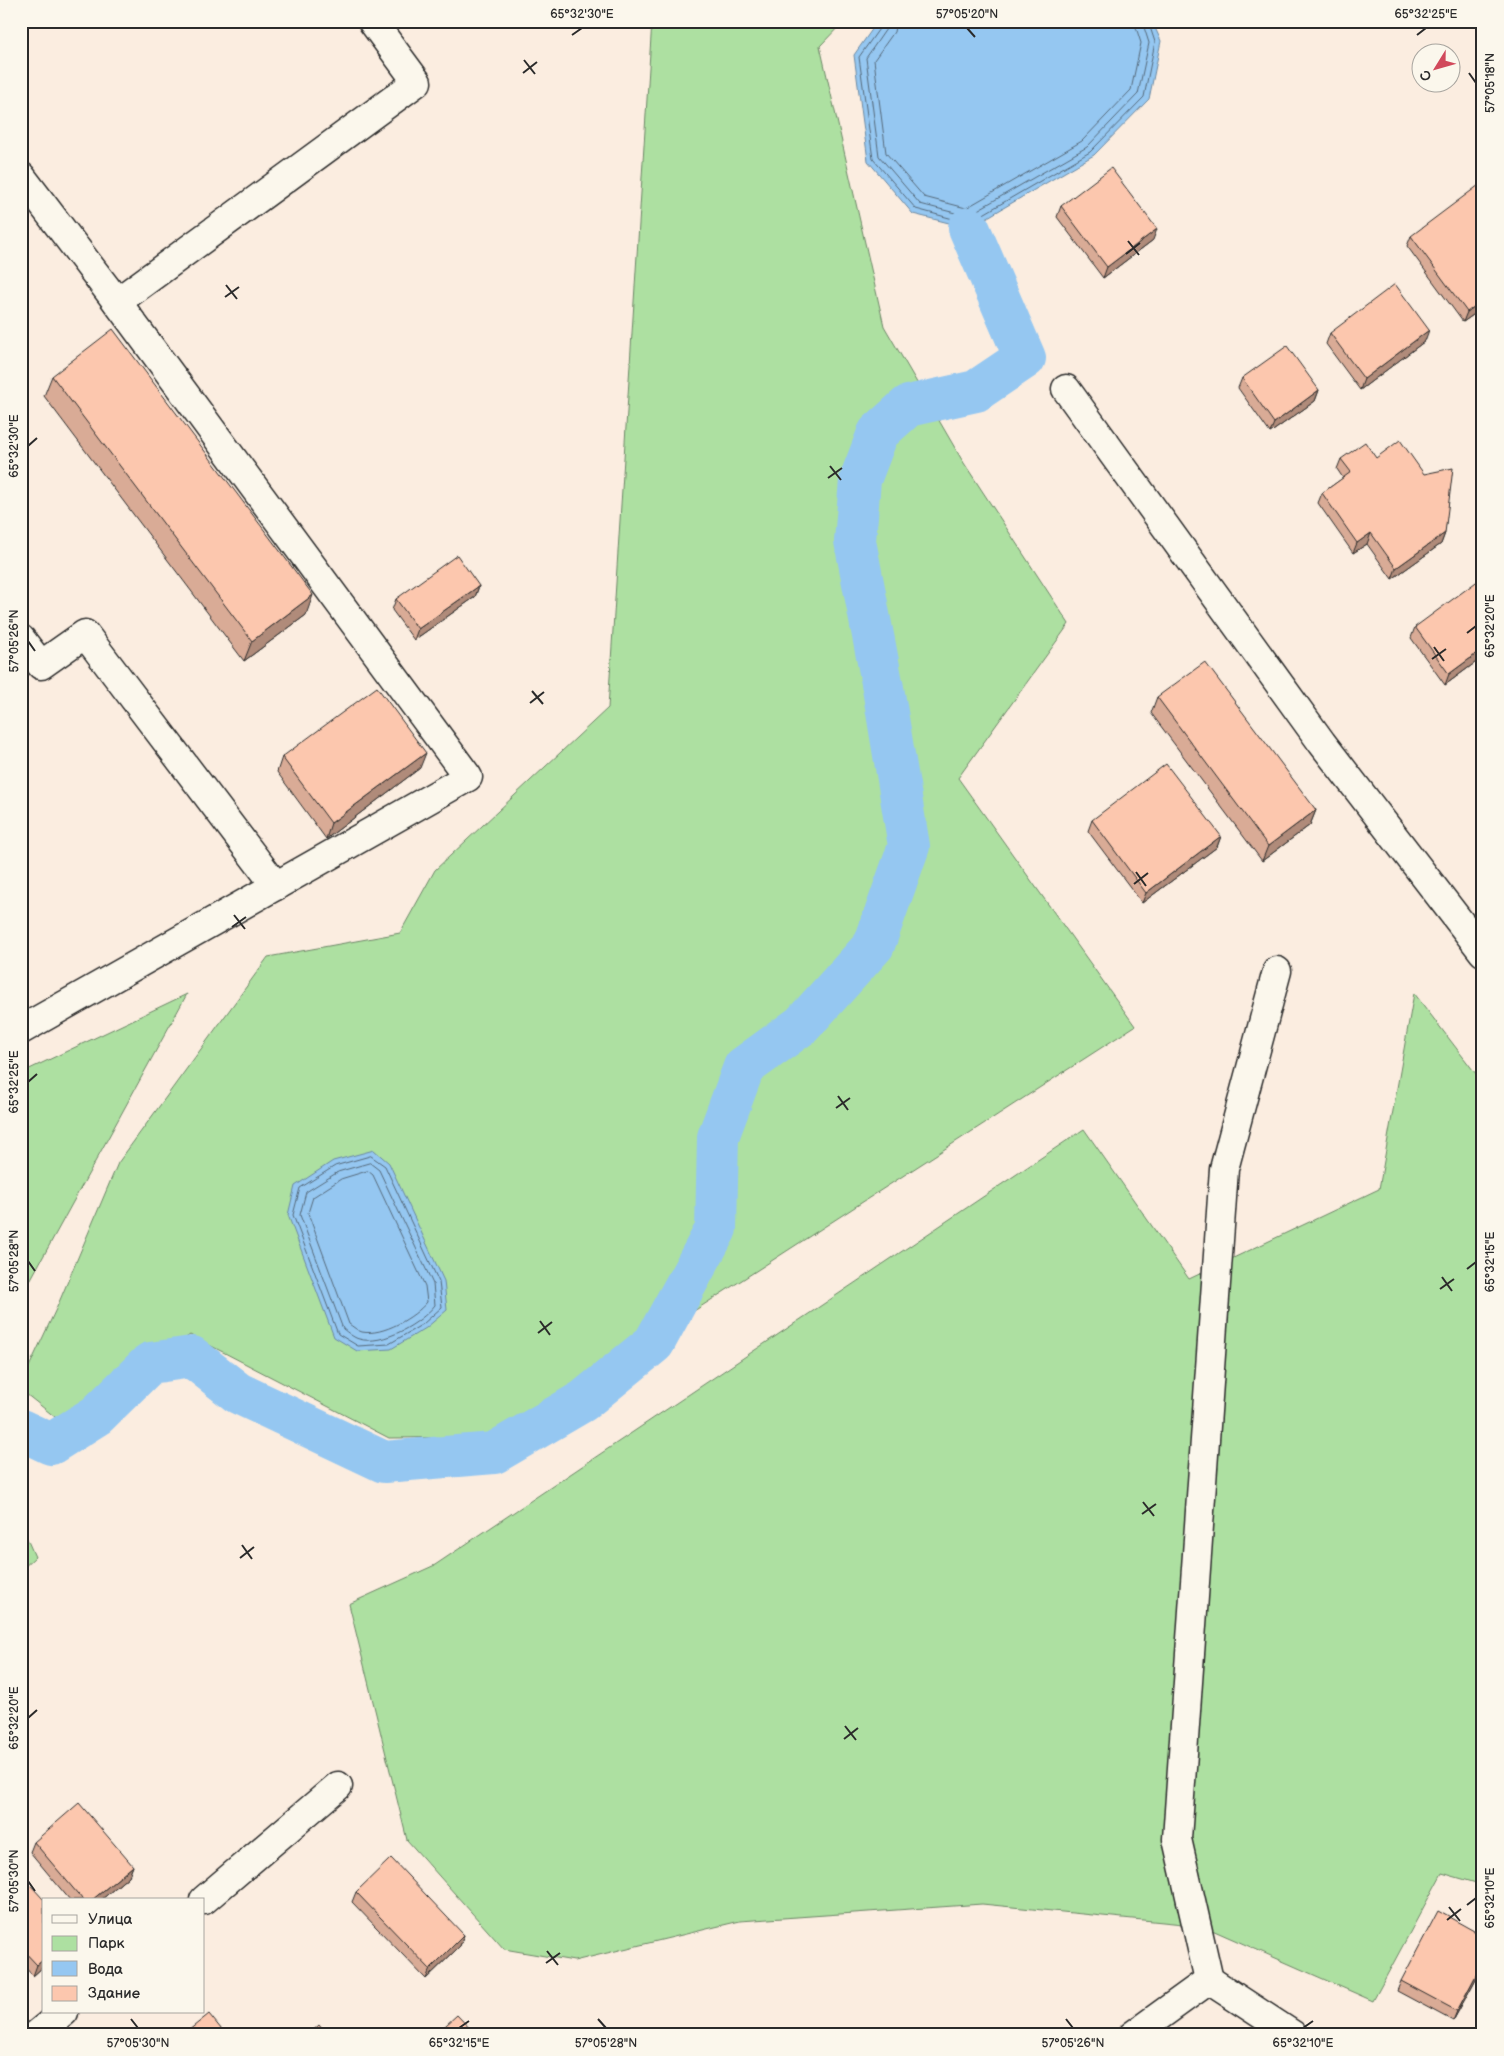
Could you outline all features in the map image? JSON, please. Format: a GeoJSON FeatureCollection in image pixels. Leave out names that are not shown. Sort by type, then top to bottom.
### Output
{"type":"FeatureCollection","features":[{"type":"Feature","properties":{"kind":"street"},"geometry":{"type":"LineString","coordinates":[[117,302],[417,82],[372,21]]}},
{"type":"Feature","properties":{"kind":"street"},"geometry":{"type":"LineString","coordinates":[[21,176],[117,302],[468,777],[21,1030]]}},
{"type":"Feature","properties":{"kind":"street"},"geometry":{"type":"LineString","coordinates":[[1066,389],[1322,743],[1483,952]]}},
{"type":"Feature","properties":{"kind":"street"},"geometry":{"type":"LineString","coordinates":[[21,639],[41,666],[85,634],[276,886]]}},
{"type":"Feature","properties":{"kind":"street"},"geometry":{"type":"LineString","coordinates":[[1278,971],[1224,1169],[1177,1840],[1209,1980],[1293,2035]]}},
{"type":"Feature","properties":{"kind":"street"},"geometry":{"type":"LineString","coordinates":[[205,1899],[338,1786]]}},
{"type":"Feature","properties":{"kind":"street"},"geometry":{"type":"LineString","coordinates":[[1134,2035],[1209,1980]]}},
{"type":"Feature","properties":{"kind":"street"},"geometry":{"type":"LineString","coordinates":[[36,2035],[62,2014]]}},
{"type":"Feature","properties":{"kind":"green space"},"geometry":{"type":"Polygon","coordinates":[[[652,21],[844,21],[820,46],[884,326],[962,460],[1069,624],[958,778],[1135,1026],[499,1437],[389,1438],[190,1335],[60,1421],[21,1390],[21,1384],[57,1307],[118,1163],[268,957],[400,933],[435,870],[608,708],[652,21]]]}},
{"type":"Feature","properties":{"kind":"green space"},"geometry":{"type":"Polygon","coordinates":[[[1414,993],[1483,1083],[1483,1885],[1442,1873],[1373,2001],[1203,1926],[982,1904],[740,1921],[574,1961],[504,1949],[407,1840],[349,1604],[435,1565],[1084,1129],[1189,1279],[1379,1189],[1414,993]]]}},
{"type":"Feature","properties":{"kind":"green space"},"geometry":{"type":"Polygon","coordinates":[[[187,994],[21,1297],[21,1073],[187,994]]]}},
{"type":"Feature","properties":{"kind":"green space"},"geometry":{"type":"Polygon","coordinates":[[[21,1525],[35,1557],[21,1570],[21,1525]]]}},
{"type":"Feature","properties":{"kind":"water"},"geometry":{"type":"Polygon","coordinates":[[[878,21],[1152,21],[1161,41],[1149,99],[1094,155],[969,228],[913,214],[868,161],[854,55],[878,21]]]}},
{"type":"Feature","properties":{"kind":"water"},"geometry":{"type":"Polygon","coordinates":[[[374,1150],[389,1163],[444,1281],[447,1310],[426,1328],[391,1349],[357,1351],[334,1337],[288,1215],[295,1186],[333,1161],[374,1150]]]}},
{"type":"Feature","properties":{"kind":"building"},"geometry":{"type":"Polygon","coordinates":[[[1111,168],[1157,229],[1107,267],[1061,206],[1111,168]]]}},
{"type":"Feature","properties":{"kind":"building"},"geometry":{"type":"Polygon","coordinates":[[[1483,182],[1483,300],[1467,312],[1411,236],[1483,182]]]}},
{"type":"Feature","properties":{"kind":"building"},"geometry":{"type":"Polygon","coordinates":[[[1395,284],[1429,330],[1364,379],[1330,333],[1395,284]]]}},
{"type":"Feature","properties":{"kind":"building"},"geometry":{"type":"Polygon","coordinates":[[[113,329],[313,595],[252,641],[52,376],[113,329]]]}},
{"type":"Feature","properties":{"kind":"building"},"geometry":{"type":"Polygon","coordinates":[[[1287,346],[1319,390],[1274,423],[1242,378],[1287,346]]]}},
{"type":"Feature","properties":{"kind":"building"},"geometry":{"type":"Polygon","coordinates":[[[1400,440],[1424,474],[1453,468],[1445,533],[1396,568],[1371,533],[1357,543],[1322,493],[1351,472],[1341,459],[1365,442],[1376,458],[1400,440]]]}},
{"type":"Feature","properties":{"kind":"building"},"geometry":{"type":"Polygon","coordinates":[[[457,555],[479,586],[418,629],[396,599],[457,555]]]}},
{"type":"Feature","properties":{"kind":"building"},"geometry":{"type":"Polygon","coordinates":[[[1483,577],[1483,649],[1449,674],[1415,627],[1483,577]]]}},
{"type":"Feature","properties":{"kind":"building"},"geometry":{"type":"Polygon","coordinates":[[[1205,662],[1316,810],[1268,846],[1157,697],[1205,662]]]}},
{"type":"Feature","properties":{"kind":"building"},"geometry":{"type":"Polygon","coordinates":[[[377,687],[426,753],[331,823],[282,757],[377,687]]]}},
{"type":"Feature","properties":{"kind":"building"},"geometry":{"type":"Polygon","coordinates":[[[1166,764],[1221,836],[1146,893],[1092,820],[1166,764]]]}},
{"type":"Feature","properties":{"kind":"building"},"geometry":{"type":"Polygon","coordinates":[[[79,1803],[133,1866],[94,1898],[81,1898],[34,1842],[79,1803]]]}},
{"type":"Feature","properties":{"kind":"building"},"geometry":{"type":"Polygon","coordinates":[[[391,1858],[464,1935],[430,1969],[356,1892],[391,1858]]]}},
{"type":"Feature","properties":{"kind":"building"},"geometry":{"type":"Polygon","coordinates":[[[21,1875],[42,1898],[42,1961],[37,1965],[21,1948],[21,1875]]]}},
{"type":"Feature","properties":{"kind":"building"},"geometry":{"type":"Polygon","coordinates":[[[1438,1911],[1483,1936],[1483,1962],[1457,2011],[1401,1981],[1438,1911]]]}},
{"type":"Feature","properties":{"kind":"building"},"geometry":{"type":"Polygon","coordinates":[[[209,2014],[226,2035],[183,2035],[209,2014]]]}},
{"type":"Feature","properties":{"kind":"building"},"geometry":{"type":"Polygon","coordinates":[[[457,2015],[476,2035],[435,2035],[457,2015]]]}},
{"type":"Feature","properties":{"kind":"building"},"geometry":{"type":"Polygon","coordinates":[[[319,2025],[327,2035],[308,2035],[319,2025]]]}},
{"type":"Feature","properties":{"kind":"waterway"},"geometry":{"type":"LineString","coordinates":[[21,1430],[51,1444],[97,1415],[150,1363],[192,1357],[238,1393],[384,1462],[494,1453],[583,1401],[654,1343],[716,1229],[718,1137],[744,1067],[802,1025],[874,945],[909,846],[883,688],[855,541],[860,480],[878,433],[908,406],[976,391],[1025,358],[969,228]]}}]}
